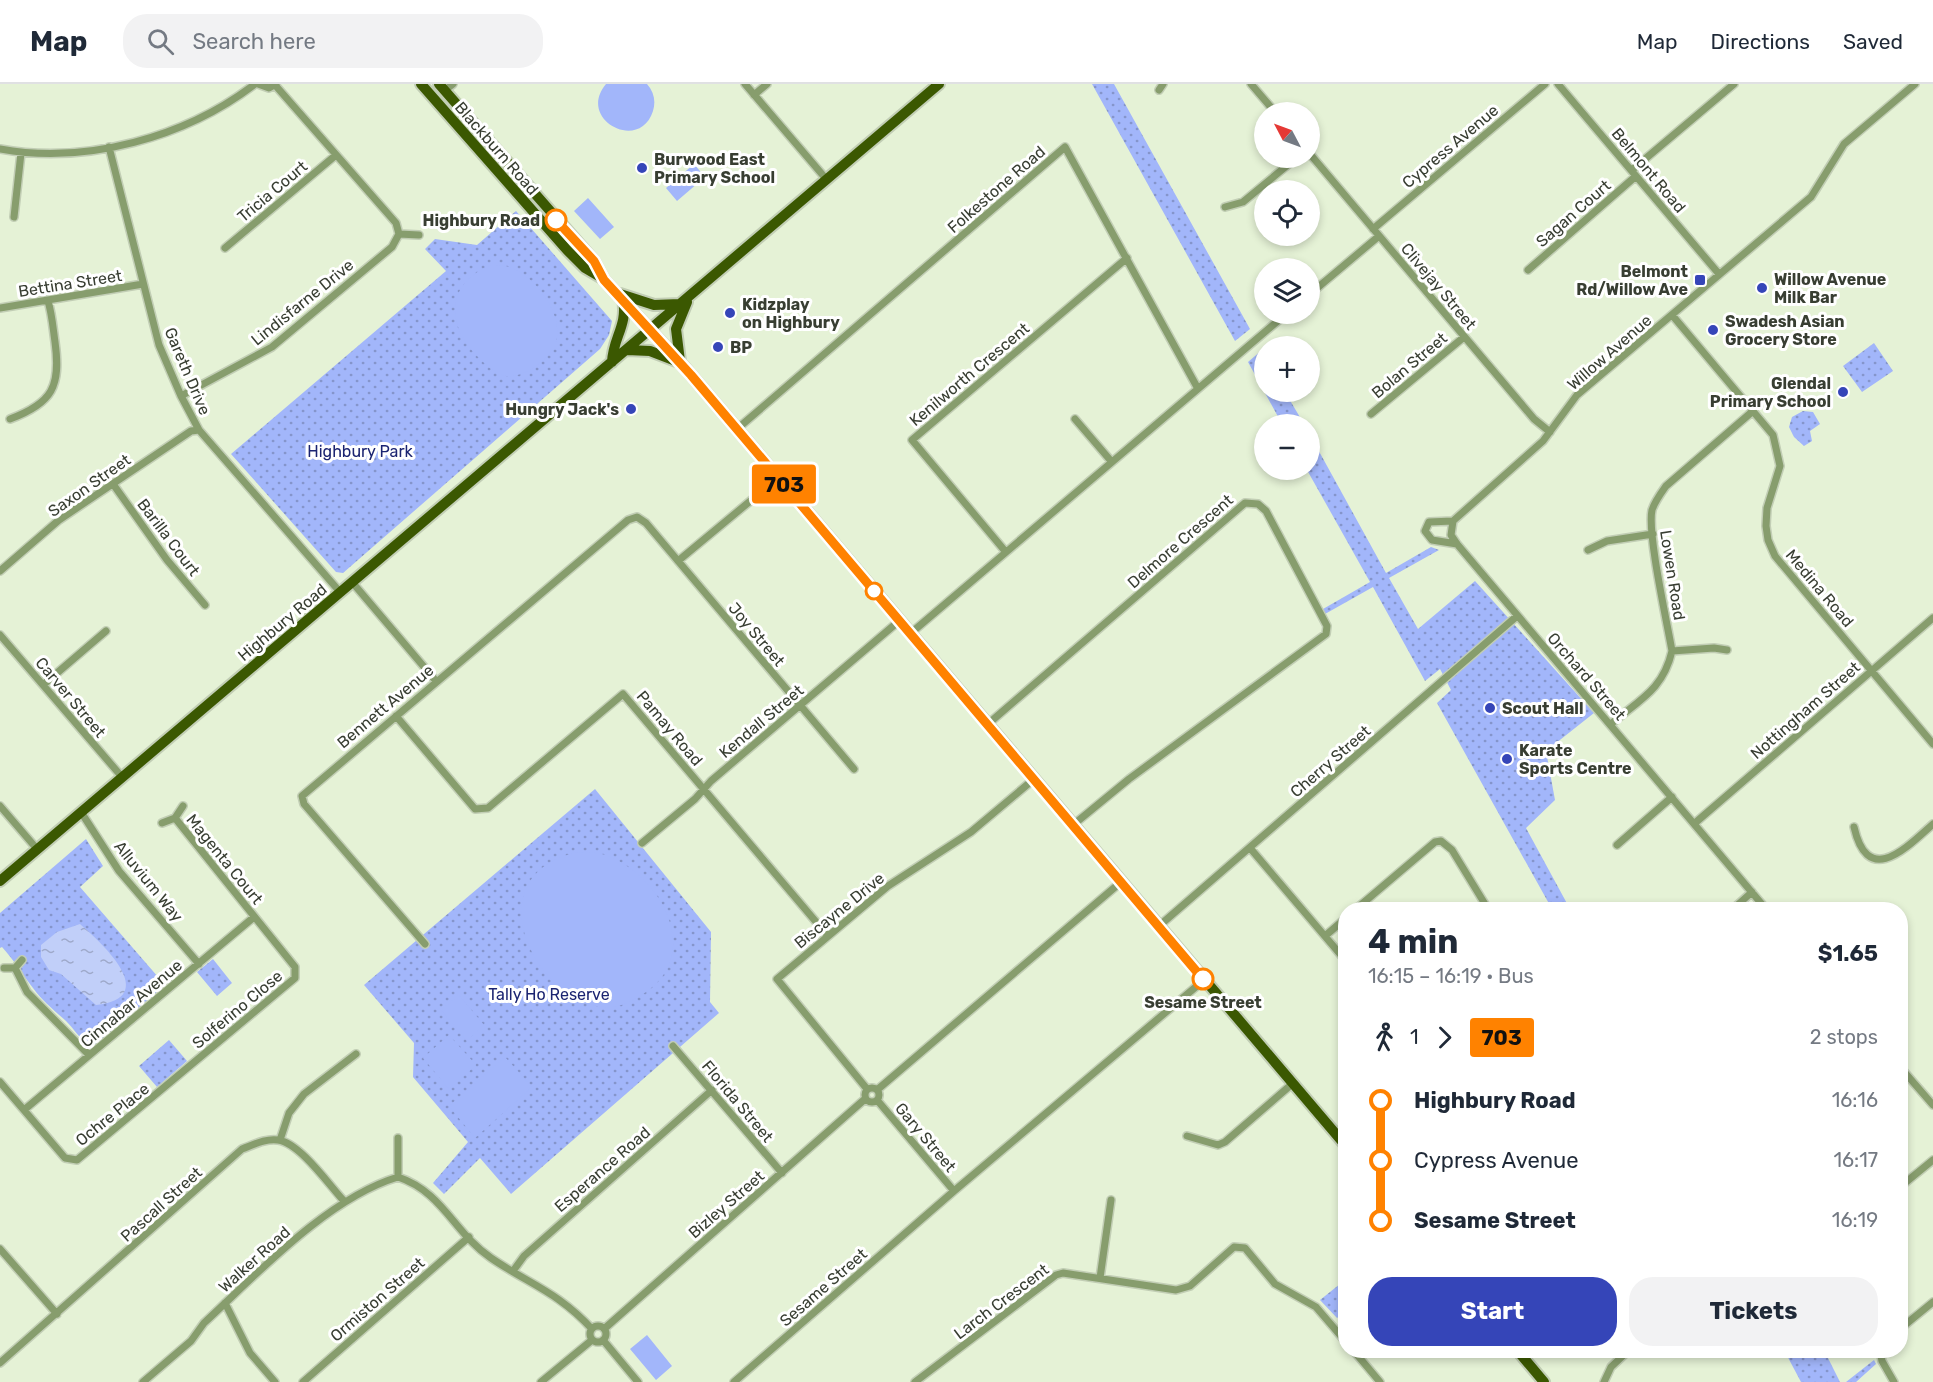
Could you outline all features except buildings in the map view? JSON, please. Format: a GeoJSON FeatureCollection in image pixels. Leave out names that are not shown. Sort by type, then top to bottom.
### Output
{"type":"FeatureCollection","features":[{"type":"Feature","properties":{"kind":"main road","name":"Blackburn Road"},"geometry":{"type":"LineString","coordinates":[[421,84],[567,250],[585,268],[604,280],[651,329],[1338,1137]]}},
{"type":"Feature","properties":{"kind":"main road","name":"Highbury Road"},"geometry":{"type":"LineString","coordinates":[[0,881],[939,84]]}},
{"type":"Feature","properties":{"kind":"main road","name":"Blackburn Road"},"geometry":{"type":"LineString","coordinates":[[445,86],[594,261],[604,280]]}},
{"type":"Feature","properties":{"kind":"main road"},"geometry":{"type":"LineString","coordinates":[[435,100],[445,86]]}},
{"type":"Feature","properties":{"kind":"main road"},"geometry":{"type":"LineString","coordinates":[[620,296],[654,305],[680,304]]}},
{"type":"Feature","properties":{"kind":"main road"},"geometry":{"type":"LineString","coordinates":[[612,362],[613,348],[626,315],[620,296]]}},
{"type":"Feature","properties":{"kind":"main road"},"geometry":{"type":"LineString","coordinates":[[683,366],[676,329],[690,296]]}},
{"type":"Feature","properties":{"kind":"main road"},"geometry":{"type":"LineString","coordinates":[[627,350],[660,353],[683,366]]}},
{"type":"Feature","properties":{"kind":"main road"},"geometry":{"type":"LineString","coordinates":[[1524,1358],[1544,1382]]}},
{"type":"Feature","properties":{"kind":"street"},"geometry":{"type":"LineString","coordinates":[[0,149],[21,153],[109,147],[155,137],[241,95],[256,84],[269,88],[276,84],[396,223],[399,234],[419,235]]}},
{"type":"Feature","properties":{"kind":"street"},"geometry":{"type":"LineString","coordinates":[[745,84],[826,180]]}},
{"type":"Feature","properties":{"kind":"street"},"geometry":{"type":"LineString","coordinates":[[754,95],[766,84]]}},
{"type":"Feature","properties":{"kind":"street"},"geometry":{"type":"LineString","coordinates":[[1251,84],[1266,102]]}},
{"type":"Feature","properties":{"kind":"street","name":"Cypress Avenue"},"geometry":{"type":"LineString","coordinates":[[1320,285],[1376,232],[1545,84]]}},
{"type":"Feature","properties":{"kind":"street","name":"Belmont Road"},"geometry":{"type":"LineString","coordinates":[[1558,84],[1719,274]]}},
{"type":"Feature","properties":{"kind":"street","name":"Sagan Court"},"geometry":{"type":"LineString","coordinates":[[1528,270],[1734,84]]}},
{"type":"Feature","properties":{"kind":"street","name":"Willow Avenue"},"geometry":{"type":"LineString","coordinates":[[1453,521],[1550,432],[1577,395],[1810,197],[1844,144],[1915,84]]}},
{"type":"Feature","properties":{"kind":"street","name":"Gareth Drive"},"geometry":{"type":"LineString","coordinates":[[109,147],[159,345],[181,396],[199,430],[340,592]]}},
{"type":"Feature","properties":{"kind":"street","name":"Folkestone Road"},"geometry":{"type":"LineString","coordinates":[[737,429],[1065,147],[1197,387]]}},
{"type":"Feature","properties":{"kind":"street"},"geometry":{"type":"LineString","coordinates":[[14,217],[21,153]]}},
{"type":"Feature","properties":{"kind":"street","name":"Tricia Court"},"geometry":{"type":"LineString","coordinates":[[225,248],[336,155]]}},
{"type":"Feature","properties":{"kind":"street","name":"Clivejay Street"},"geometry":{"type":"LineString","coordinates":[[1320,166],[1534,419],[1550,432]]}},
{"type":"Feature","properties":{"kind":"street"},"geometry":{"type":"LineString","coordinates":[[1225,207],[1243,202],[1284,168]]}},
{"type":"Feature","properties":{"kind":"street","name":"Lindisfarne Drive"},"geometry":{"type":"LineString","coordinates":[[181,396],[272,348],[392,246],[399,234]]}},
{"type":"Feature","properties":{"kind":"street","name":"Kenilworth Crescent"},"geometry":{"type":"LineString","coordinates":[[1005,551],[912,440],[1127,258]]}},
{"type":"Feature","properties":{"kind":"street","name":"Bettina Street"},"geometry":{"type":"LineString","coordinates":[[0,308],[143,284]]}},
{"type":"Feature","properties":{"kind":"street"},"geometry":{"type":"LineString","coordinates":[[10,419],[31,411],[54,386],[59,370],[48,301]]}},
{"type":"Feature","properties":{"kind":"street","name":"Medina Road"},"geometry":{"type":"LineString","coordinates":[[1672,315],[1773,435],[1779,456],[1778,477],[1767,508],[1766,526],[1768,540],[1775,556],[1933,744]]}},
{"type":"Feature","properties":{"kind":"street"},"geometry":{"type":"LineString","coordinates":[[911,633],[1197,387],[1275,324]]}},
{"type":"Feature","properties":{"kind":"street","name":"Bolan Street"},"geometry":{"type":"LineString","coordinates":[[1371,414],[1464,337]]}},
{"type":"Feature","properties":{"kind":"street","name":"Lowen Road"},"geometry":{"type":"LineString","coordinates":[[1611,724],[1659,684],[1668,669],[1672,651],[1653,534],[1652,510],[1666,486],[1753,411]]}},
{"type":"Feature","properties":{"kind":"street"},"geometry":{"type":"LineString","coordinates":[[1075,419],[1111,461]]}},
{"type":"Feature","properties":{"kind":"street","name":"Saxon Street"},"geometry":{"type":"LineString","coordinates":[[0,571],[59,520],[191,432],[199,430]]}},
{"type":"Feature","properties":{"kind":"street"},"geometry":{"type":"LineString","coordinates":[[678,561],[778,478]]}},
{"type":"Feature","properties":{"kind":"street","name":"Barilla Court"},"geometry":{"type":"LineString","coordinates":[[113,484],[167,560],[205,605]]}},
{"type":"Feature","properties":{"kind":"street","name":"Delmore Crescent"},"geometry":{"type":"LineString","coordinates":[[988,724],[1245,503],[1258,504],[1266,511],[1327,626],[1326,634],[1129,778],[1073,825]]}},
{"type":"Feature","properties":{"kind":"street","name":"Joy Street"},"geometry":{"type":"LineString","coordinates":[[637,517],[646,523],[854,769]]}},
{"type":"Feature","properties":{"kind":"street","name":"Bennett Avenue"},"geometry":{"type":"LineString","coordinates":[[425,944],[304,804],[302,796],[628,520],[637,517]]}},
{"type":"Feature","properties":{"kind":"street"},"geometry":{"type":"LineString","coordinates":[[1453,521],[1451,535],[1456,544],[1432,540],[1425,531],[1429,522],[1453,521]]}},
{"type":"Feature","properties":{"kind":"street"},"geometry":{"type":"LineString","coordinates":[[1588,550],[1607,541],[1653,534]]}},
{"type":"Feature","properties":{"kind":"street","name":"Orchard Street"},"geometry":{"type":"LineString","coordinates":[[1456,544],[1761,902]]}},
{"type":"Feature","properties":{"kind":"street"},"geometry":{"type":"LineString","coordinates":[[352,582],[436,681]]}},
{"type":"Feature","properties":{"kind":"street","name":"Cherry Street"},"geometry":{"type":"LineString","coordinates":[[1160,926],[1517,616]]}},
{"type":"Feature","properties":{"kind":"street","name":"Nottingham Street"},"geometry":{"type":"LineString","coordinates":[[1695,823],[1933,618]]}},
{"type":"Feature","properties":{"kind":"street","name":"Kendall Street"},"geometry":{"type":"LineString","coordinates":[[642,843],[899,621]]}},
{"type":"Feature","properties":{"kind":"street"},"geometry":{"type":"LineString","coordinates":[[43,685],[106,631]]}},
{"type":"Feature","properties":{"kind":"street","name":"Carver Street"},"geometry":{"type":"LineString","coordinates":[[0,635],[122,777]]}},
{"type":"Feature","properties":{"kind":"street"},"geometry":{"type":"LineString","coordinates":[[1672,651],[1714,648],[1727,650]]}},
{"type":"Feature","properties":{"kind":"street","name":"Pamay Road"},"geometry":{"type":"LineString","coordinates":[[396,716],[475,809],[488,808],[622,694],[828,936]]}},
{"type":"Feature","properties":{"kind":"street","name":"Biscayne Drive"},"geometry":{"type":"LineString","coordinates":[[867,1089],[777,979],[888,886],[970,832],[1034,779]]}},
{"type":"Feature","properties":{"kind":"street"},"geometry":{"type":"LineString","coordinates":[[1617,845],[1672,797]]}},
{"type":"Feature","properties":{"kind":"street"},"geometry":{"type":"LineString","coordinates":[[0,806],[37,849]]}},
{"type":"Feature","properties":{"kind":"street","name":"Magenta Court"},"geometry":{"type":"LineString","coordinates":[[162,823],[175,818],[183,806]]}},
{"type":"Feature","properties":{"kind":"street","name":"Alluvium Way"},"geometry":{"type":"LineString","coordinates":[[81,812],[119,871],[199,964]]}},
{"type":"Feature","properties":{"kind":"street","name":"Magenta Court"},"geometry":{"type":"LineString","coordinates":[[175,818],[254,917]]}},
{"type":"Feature","properties":{"kind":"street"},"geometry":{"type":"LineString","coordinates":[[1854,827],[1863,851],[1880,860],[1899,854],[1933,824]]}},
{"type":"Feature","properties":{"kind":"street"},"geometry":{"type":"LineString","coordinates":[[1364,902],[1435,842],[1441,841],[1452,850],[1484,902]]}},
{"type":"Feature","properties":{"kind":"street"},"geometry":{"type":"LineString","coordinates":[[1250,848],[1338,951]]}},
{"type":"Feature","properties":{"kind":"street"},"geometry":{"type":"LineString","coordinates":[[877,1090],[877,1100],[870,1102],[866,1099],[867,1089],[877,1090],[1121,882]]}},
{"type":"Feature","properties":{"kind":"street"},"geometry":{"type":"LineString","coordinates":[[1741,902],[1752,892]]}},
{"type":"Feature","properties":{"kind":"street","name":"Cinnabar Avenue"},"geometry":{"type":"LineString","coordinates":[[24,1110],[254,917]]}},
{"type":"Feature","properties":{"kind":"street","name":"Solferino Close"},"geometry":{"type":"LineString","coordinates":[[167,1086],[295,978],[295,967],[254,917]]}},
{"type":"Feature","properties":{"kind":"street"},"geometry":{"type":"LineString","coordinates":[[1325,936],[1338,925]]}},
{"type":"Feature","properties":{"kind":"street"},"geometry":{"type":"LineString","coordinates":[[15,968],[21,960]]}},
{"type":"Feature","properties":{"kind":"street"},"geometry":{"type":"LineString","coordinates":[[4,968],[15,968]]}},
{"type":"Feature","properties":{"kind":"street"},"geometry":{"type":"LineString","coordinates":[[15,968],[32,998],[74,1037],[89,1055]]}},
{"type":"Feature","properties":{"kind":"street","name":"Sesame Street"},"geometry":{"type":"LineString","coordinates":[[734,1382],[954,1191],[1204,980]]}},
{"type":"Feature","properties":{"kind":"street","name":"Florida Street"},"geometry":{"type":"LineString","coordinates":[[673,1046],[782,1173]]}},
{"type":"Feature","properties":{"kind":"street"},"geometry":{"type":"LineString","coordinates":[[344,1201],[299,1151],[280,1140],[289,1113],[303,1094],[356,1054]]}},
{"type":"Feature","properties":{"kind":"street"},"geometry":{"type":"LineString","coordinates":[[1908,1076],[1933,1105]]}},
{"type":"Feature","properties":{"kind":"street","name":"Ochre Place"},"geometry":{"type":"LineString","coordinates":[[0,1082],[65,1158],[77,1160],[167,1086]]}},
{"type":"Feature","properties":{"kind":"street"},"geometry":{"type":"LineString","coordinates":[[1187,1136],[1218,1145],[1226,1142],[1292,1083]]}},
{"type":"Feature","properties":{"kind":"street","name":"Esperance Road"},"geometry":{"type":"LineString","coordinates":[[513,1271],[524,1256],[712,1090]]}},
{"type":"Feature","properties":{"kind":"street","name":"Bizley Street"},"geometry":{"type":"LineString","coordinates":[[604,1329],[866,1099]]}},
{"type":"Feature","properties":{"kind":"street","name":"Gary Street"},"geometry":{"type":"LineString","coordinates":[[877,1100],[954,1191]]}},
{"type":"Feature","properties":{"kind":"street"},"geometry":{"type":"LineString","coordinates":[[398,1138],[398,1177],[416,1183],[432,1195],[489,1257],[552,1292],[576,1311],[592,1329]]}},
{"type":"Feature","properties":{"kind":"street","name":"Pascall Street"},"geometry":{"type":"LineString","coordinates":[[0,1363],[242,1149],[263,1141],[280,1140]]}},
{"type":"Feature","properties":{"kind":"street"},"geometry":{"type":"LineString","coordinates":[[1908,1180],[1933,1160]]}},
{"type":"Feature","properties":{"kind":"street","name":"Walker Road"},"geometry":{"type":"LineString","coordinates":[[143,1382],[191,1341],[204,1323],[320,1218],[344,1201],[378,1183],[398,1177]]}},
{"type":"Feature","properties":{"kind":"street"},"geometry":{"type":"LineString","coordinates":[[1100,1278],[1111,1200]]}},
{"type":"Feature","properties":{"kind":"street","name":"Ormiston Street"},"geometry":{"type":"LineString","coordinates":[[303,1382],[469,1237]]}},
{"type":"Feature","properties":{"kind":"street","name":"Larch Crescent"},"geometry":{"type":"LineString","coordinates":[[920,1380],[1056,1275],[1063,1273],[1176,1290],[1190,1286],[1234,1247],[1245,1248],[1275,1284],[1316,1307],[1338,1333]]}},
{"type":"Feature","properties":{"kind":"street"},"geometry":{"type":"LineString","coordinates":[[0,1249],[57,1314]]}},
{"type":"Feature","properties":{"kind":"street"},"geometry":{"type":"LineString","coordinates":[[225,1303],[250,1353],[276,1382]]}},
{"type":"Feature","properties":{"kind":"street"},"geometry":{"type":"LineString","coordinates":[[1908,1323],[1932,1304]]}},
{"type":"Feature","properties":{"kind":"street"},"geometry":{"type":"LineString","coordinates":[[592,1329],[599,1327],[604,1329],[603,1340]]}},
{"type":"Feature","properties":{"kind":"street"},"geometry":{"type":"LineString","coordinates":[[592,1329],[590,1334],[592,1340]]}},
{"type":"Feature","properties":{"kind":"street"},"geometry":{"type":"LineString","coordinates":[[592,1340],[596,1342],[603,1340]]}},
{"type":"Feature","properties":{"kind":"street"},"geometry":{"type":"LineString","coordinates":[[541,1382],[592,1340]]}},
{"type":"Feature","properties":{"kind":"street"},"geometry":{"type":"LineString","coordinates":[[603,1340],[638,1382]]}},
{"type":"Feature","properties":{"kind":"street"},"geometry":{"type":"LineString","coordinates":[[1359,1358],[1376,1380]]}},
{"type":"Feature","properties":{"kind":"street"},"geometry":{"type":"LineString","coordinates":[[1604,1382],[1611,1367],[1621,1358]]}},
{"type":"Feature","properties":{"kind":"street"},"geometry":{"type":"LineString","coordinates":[[1881,1358],[1894,1382]]}},
{"type":"Feature","properties":{"kind":"green space"},"geometry":{"type":"Polygon","coordinates":[[[606,84],[647,84],[653,93],[654,104],[646,123],[636,130],[625,130],[613,127],[604,119],[599,109],[599,97],[606,84]]]}},
{"type":"Feature","properties":{"kind":"green space"},"geometry":{"type":"Polygon","coordinates":[[[1092,84],[1114,84],[1250,329],[1235,341],[1092,84]]]}},
{"type":"Feature","properties":{"kind":"green space"},"geometry":{"type":"Polygon","coordinates":[[[694,164],[705,177],[677,201],[666,188],[694,164]]]}},
{"type":"Feature","properties":{"kind":"green space"},"geometry":{"type":"Polygon","coordinates":[[[588,198],[614,227],[600,239],[574,211],[588,198]]]}},
{"type":"Feature","properties":{"kind":"green space","name":"Highbury Park"},"geometry":{"type":"Polygon","coordinates":[[[516,211],[612,321],[609,335],[600,349],[343,573],[336,572],[231,454],[446,271],[425,249],[435,239],[477,245],[516,211]]]}},
{"type":"Feature","properties":{"kind":"green space"},"geometry":{"type":"Polygon","coordinates":[[[491,265],[503,265],[520,272],[541,291],[555,317],[556,343],[549,354],[541,362],[518,375],[503,375],[485,364],[469,347],[456,320],[455,307],[458,295],[465,283],[476,273],[491,265]]]}},
{"type":"Feature","properties":{"kind":"green space"},"geometry":{"type":"Polygon","coordinates":[[[1874,343],[1893,371],[1862,392],[1843,366],[1874,343]]]}},
{"type":"Feature","properties":{"kind":"green space"},"geometry":{"type":"Polygon","coordinates":[[[1254,357],[1254,373],[1248,362],[1254,357]]]}},
{"type":"Feature","properties":{"kind":"green space"},"geometry":{"type":"Polygon","coordinates":[[[1270,402],[1291,402],[1298,414],[1276,414],[1270,402]]]}},
{"type":"Feature","properties":{"kind":"green space"},"geometry":{"type":"Polygon","coordinates":[[[1803,411],[1813,412],[1820,424],[1810,431],[1812,441],[1804,446],[1794,437],[1789,427],[1792,417],[1803,411]]]}},
{"type":"Feature","properties":{"kind":"green space"},"geometry":{"type":"Polygon","coordinates":[[[1320,453],[1386,573],[1431,547],[1439,550],[1389,578],[1418,629],[1475,581],[1594,713],[1546,751],[1555,800],[1526,828],[1566,902],[1548,902],[1437,703],[1451,690],[1440,669],[1425,681],[1373,587],[1325,614],[1323,609],[1370,582],[1313,480],[1320,480],[1320,453]]]}},
{"type":"Feature","properties":{"kind":"green space","name":"Tally Ho Reserve"},"geometry":{"type":"Polygon","coordinates":[[[595,789],[711,932],[710,1002],[719,1013],[511,1194],[480,1158],[444,1194],[433,1183],[468,1142],[413,1077],[414,1043],[364,985],[595,789]]]}},
{"type":"Feature","properties":{"kind":"green space"},"geometry":{"type":"Polygon","coordinates":[[[86,839],[103,866],[80,887],[165,985],[95,1045],[87,1045],[40,997],[2,947],[0,948],[0,913],[86,839]]]}},
{"type":"Feature","properties":{"kind":"green space"},"geometry":{"type":"Polygon","coordinates":[[[578,852],[605,855],[625,864],[642,878],[657,896],[667,915],[673,936],[672,956],[663,975],[646,992],[613,1007],[586,1003],[561,988],[541,966],[527,940],[521,913],[527,887],[545,866],[578,852]]]}},
{"type":"Feature","properties":{"kind":"green space"},"geometry":{"type":"Polygon","coordinates":[[[213,959],[232,983],[217,996],[197,972],[213,959]]]}},
{"type":"Feature","properties":{"kind":"green space"},"geometry":{"type":"Polygon","coordinates":[[[459,995],[484,1025],[467,1041],[441,1010],[459,995]]]}},
{"type":"Feature","properties":{"kind":"green space"},"geometry":{"type":"Polygon","coordinates":[[[449,1035],[476,1065],[449,1089],[423,1058],[449,1035]]]}},
{"type":"Feature","properties":{"kind":"green space"},"geometry":{"type":"Polygon","coordinates":[[[169,1040],[187,1061],[157,1087],[139,1066],[169,1040]]]}},
{"type":"Feature","properties":{"kind":"green space"},"geometry":{"type":"Polygon","coordinates":[[[505,1057],[532,1087],[475,1138],[449,1106],[505,1057]]]}},
{"type":"Feature","properties":{"kind":"green space"},"geometry":{"type":"Polygon","coordinates":[[[1338,1286],[1338,1317],[1337,1318],[1320,1300],[1338,1286]]]}},
{"type":"Feature","properties":{"kind":"green space"},"geometry":{"type":"Polygon","coordinates":[[[647,1335],[672,1366],[656,1380],[630,1349],[647,1335]]]}},
{"type":"Feature","properties":{"kind":"green space"},"geometry":{"type":"Polygon","coordinates":[[[1788,1358],[1828,1358],[1840,1382],[1801,1382],[1788,1358]]]}},
{"type":"Feature","properties":{"kind":"green space"},"geometry":{"type":"Polygon","coordinates":[[[1874,1360],[1876,1364],[1856,1382],[1846,1382],[1874,1360]]]}},
{"type":"Feature","properties":{"kind":"water"},"geometry":{"type":"Polygon","coordinates":[[[80,924],[112,956],[121,969],[126,981],[124,992],[115,1000],[96,1005],[61,974],[49,970],[41,957],[41,945],[57,932],[80,924]]]}},
{"type":"Feature","properties":{"kind":"bus line","name":"703"},"geometry":{"type":"LineString","coordinates":[[556,220],[594,261],[604,280],[691,375],[1203,979]]}},
{"type":"Feature","properties":{"kind":"place","name":"Burwood East Primary School"},"geometry":{"type":"Point","coordinates":[642,168]}},
{"type":"Feature","properties":{"kind":"place","name":"Highbury Road"},"geometry":{"type":"Point","coordinates":[556,220]}},
{"type":"Feature","properties":{"kind":"place","name":"Belmont Rd/Willow Ave"},"geometry":{"type":"Point","coordinates":[1700,280]}},
{"type":"Feature","properties":{"kind":"place","name":"Willow Avenue Milk Bar"},"geometry":{"type":"Point","coordinates":[1762,288]}},
{"type":"Feature","properties":{"kind":"place","name":"Kidzplay on Highbury"},"geometry":{"type":"Point","coordinates":[730,313]}},
{"type":"Feature","properties":{"kind":"place","name":"Swadesh Asian Grocery Store"},"geometry":{"type":"Point","coordinates":[1713,330]}},
{"type":"Feature","properties":{"kind":"place","name":"BP"},"geometry":{"type":"Point","coordinates":[718,347]}},
{"type":"Feature","properties":{"kind":"place","name":"Glendal Primary School"},"geometry":{"type":"Point","coordinates":[1843,392]}},
{"type":"Feature","properties":{"kind":"place","name":"Hungry Jack's"},"geometry":{"type":"Point","coordinates":[631,409]}},
{"type":"Feature","properties":{"kind":"place","name":"Scout Hall"},"geometry":{"type":"Point","coordinates":[1490,708]}},
{"type":"Feature","properties":{"kind":"place","name":"Karate Sports Centre"},"geometry":{"type":"Point","coordinates":[1507,759]}},
{"type":"Feature","properties":{"kind":"place","name":"Sesame Street"},"geometry":{"type":"Point","coordinates":[1203,979]}}]}
